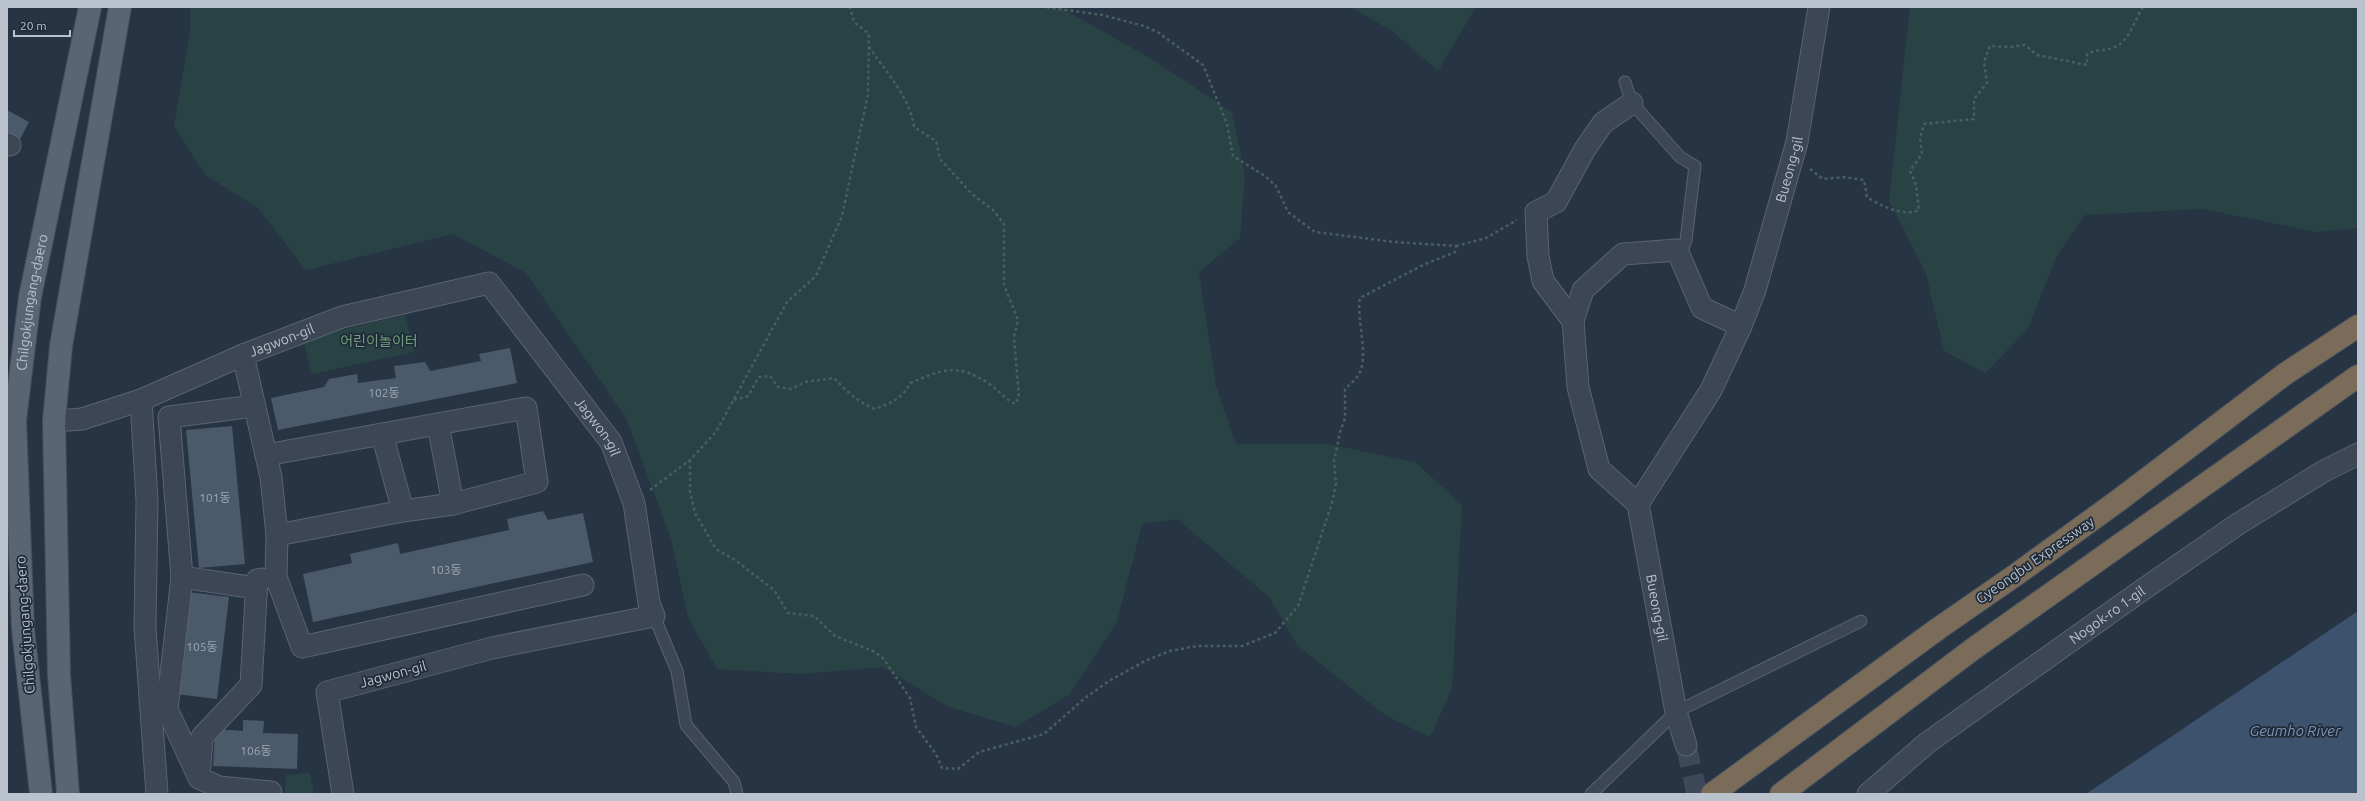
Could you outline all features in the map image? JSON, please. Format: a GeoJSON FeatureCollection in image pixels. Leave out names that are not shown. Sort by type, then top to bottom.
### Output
{"type":"FeatureCollection","features":[{"type":"Feature","properties":{"kind":"highway","name":"Gyeongbu Expressway"},"geometry":{"type":"LineString","coordinates":[[1712,794],[1939,628],[2119,500],[2285,374],[2358,326]]}},
{"type":"Feature","properties":{"kind":"highway"},"geometry":{"type":"LineString","coordinates":[[1781,794],[1973,649],[2358,376]]}},
{"type":"Feature","properties":{"kind":"main road","name":"Chilgokjungang-daero"},"geometry":{"type":"LineString","coordinates":[[42,794],[23,629],[11,455],[30,297],[90,7]]}},
{"type":"Feature","properties":{"kind":"main road"},"geometry":{"type":"LineString","coordinates":[[68,794],[59,674],[54,421],[61,346],[120,7]]}},
{"type":"Feature","properties":{"kind":"street","name":"Bueong-gil"},"geometry":{"type":"LineString","coordinates":[[1686,745],[1676,712],[1638,504],[1711,390],[1741,326],[1755,290],[1797,142],[1819,7]]}},
{"type":"Feature","properties":{"kind":"street"},"geometry":{"type":"LineString","coordinates":[[1573,321],[1544,281],[1538,256],[1536,212],[1556,202],[1585,149],[1603,123],[1632,103]]}},
{"type":"Feature","properties":{"kind":"street"},"geometry":{"type":"LineString","coordinates":[[1638,504],[1599,469],[1578,388],[1573,321],[1583,290],[1623,254],[1677,250],[1702,308],[1741,326]]}},
{"type":"Feature","properties":{"kind":"street","name":"Jagwon-gil"},"geometry":{"type":"LineString","coordinates":[[54,421],[82,419],[141,400],[243,354],[342,317],[489,283],[611,442],[634,503],[649,603],[654,616],[492,648],[327,692],[343,794]]}},
{"type":"Feature","properties":{"kind":"street"},"geometry":{"type":"LineString","coordinates":[[243,354],[271,477],[277,535],[276,577],[302,647],[582,586]]}},
{"type":"Feature","properties":{"kind":"street"},"geometry":{"type":"LineString","coordinates":[[141,400],[148,501],[146,627],[157,794]]}},
{"type":"Feature","properties":{"kind":"street"},"geometry":{"type":"LineString","coordinates":[[254,406],[169,417],[182,577],[167,709],[199,778],[219,787],[271,792]]}},
{"type":"Feature","properties":{"kind":"street"},"geometry":{"type":"LineString","coordinates":[[266,455],[526,408],[537,482],[453,504],[403,511],[277,535]]}},
{"type":"Feature","properties":{"kind":"street"},"geometry":{"type":"LineString","coordinates":[[438,424],[453,504]]}},
{"type":"Feature","properties":{"kind":"street"},"geometry":{"type":"LineString","coordinates":[[382,434],[403,511]]}},
{"type":"Feature","properties":{"kind":"street","name":"Nogok-ro 1-gil"},"geometry":{"type":"LineString","coordinates":[[1868,794],[1926,743],[2138,593],[2238,524],[2324,471],[2358,454]]}},
{"type":"Feature","properties":{"kind":"street"},"geometry":{"type":"LineString","coordinates":[[182,577],[256,588]]}},
{"type":"Feature","properties":{"kind":"street"},"geometry":{"type":"LineString","coordinates":[[199,778],[202,737],[251,685],[256,580],[276,577]]}},
{"type":"Feature","properties":{"kind":"lane"},"geometry":{"type":"LineString","coordinates":[[1624,82],[1632,103],[1680,157],[1695,166],[1686,240],[1680,258]]}},
{"type":"Feature","properties":{"kind":"lane"},"geometry":{"type":"LineString","coordinates":[[654,616],[677,671],[686,725],[734,782],[737,794]]}},
{"type":"Feature","properties":{"kind":"lane"},"geometry":{"type":"LineString","coordinates":[[1591,794],[1676,712],[1861,621]]}},
{"type":"Feature","properties":{"kind":"path"},"geometry":{"type":"LineString","coordinates":[[634,503],[690,460],[716,432],[787,302],[816,276],[842,216],[868,94],[869,34],[854,22],[850,7]]}},
{"type":"Feature","properties":{"kind":"path"},"geometry":{"type":"LineString","coordinates":[[1044,7],[1102,15],[1144,26],[1159,33],[1203,65],[1227,124],[1233,156],[1265,176],[1276,186],[1288,212],[1315,232],[1394,242],[1456,246],[1486,238],[1516,220],[1536,212]]}},
{"type":"Feature","properties":{"kind":"path"},"geometry":{"type":"LineString","coordinates":[[1790,164],[1811,170],[1822,179],[1844,177],[1864,180],[1867,197],[1880,206],[1911,214],[1919,210],[1916,185],[1910,171],[1922,154],[1920,138],[1924,124],[1974,119],[1974,99],[1987,83],[1984,62],[1990,46],[2011,47],[2025,45],[2037,55],[2087,66],[2087,54],[2096,50],[2107,50],[2118,46],[2132,29],[2143,7]]}},
{"type":"Feature","properties":{"kind":"path"},"geometry":{"type":"LineString","coordinates":[[734,400],[748,396],[759,377],[770,376],[778,387],[791,389],[805,382],[834,378],[846,391],[863,404],[875,408],[891,403],[905,394],[910,383],[936,372],[961,369],[989,384],[1002,397],[1014,404],[1019,397],[1014,337],[1018,320],[1004,285],[1004,224],[994,210],[972,194],[940,158],[936,141],[914,127],[912,114],[904,94],[868,45]]}},
{"type":"Feature","properties":{"kind":"path"},"geometry":{"type":"LineString","coordinates":[[690,460],[690,492],[695,513],[716,549],[735,560],[774,590],[788,613],[814,616],[836,636],[874,651],[883,658],[910,698],[916,727],[936,754],[942,768],[958,769],[979,752],[1044,734],[1085,698],[1109,681],[1145,661],[1170,651],[1197,646],[1242,646],[1275,633],[1298,606],[1332,503],[1336,484],[1334,461],[1340,432],[1345,418],[1345,389],[1358,375],[1363,354],[1358,311],[1360,298],[1423,265],[1455,252],[1456,246]]}},
{"type":"Feature","properties":{"kind":"green space"},"geometry":{"type":"Polygon","coordinates":[[[190,7],[1060,7],[1153,60],[1232,112],[1245,176],[1240,238],[1199,272],[1216,386],[1236,444],[1327,444],[1415,462],[1462,505],[1452,689],[1430,737],[1385,715],[1297,645],[1269,597],[1177,519],[1142,524],[1117,622],[1070,694],[1016,727],[949,707],[883,667],[802,674],[717,669],[688,617],[671,539],[626,418],[526,273],[453,234],[306,270],[257,207],[205,175],[174,126],[190,32],[190,7]]]}},
{"type":"Feature","properties":{"kind":"green space"},"geometry":{"type":"Polygon","coordinates":[[[1351,7],[1476,7],[1438,71],[1392,31],[1351,7]]]}},
{"type":"Feature","properties":{"kind":"green space"},"geometry":{"type":"Polygon","coordinates":[[[1910,7],[2358,7],[2358,228],[2316,232],[2203,209],[2085,215],[2056,257],[2028,329],[1985,373],[1944,351],[1926,274],[1889,201],[1910,7]]]}},
{"type":"Feature","properties":{"kind":"green space","name":"어린이놀이터"},"geometry":{"type":"Polygon","coordinates":[[[405,315],[414,352],[312,374],[303,339],[405,315]]]}},
{"type":"Feature","properties":{"kind":"green space"},"geometry":{"type":"Polygon","coordinates":[[[310,773],[314,794],[285,794],[286,775],[310,773]]]}},
{"type":"Feature","properties":{"kind":"water","name":"Geumho River"},"geometry":{"type":"Polygon","coordinates":[[[2358,612],[2358,794],[2086,794],[2355,613],[2358,612]]]}},
{"type":"Feature","properties":{"kind":"building"},"geometry":{"type":"Polygon","coordinates":[[[7,110],[29,122],[20,139],[7,132],[7,110]]]}},
{"type":"Feature","properties":{"kind":"building"},"geometry":{"type":"Polygon","coordinates":[[[510,348],[517,383],[278,430],[271,398],[324,387],[329,379],[357,374],[358,383],[396,378],[394,366],[425,362],[430,371],[481,361],[479,354],[510,348]]]}},
{"type":"Feature","properties":{"kind":"building"},"geometry":{"type":"Polygon","coordinates":[[[232,426],[245,564],[199,568],[186,430],[232,426]]]}},
{"type":"Feature","properties":{"kind":"building"},"geometry":{"type":"Polygon","coordinates":[[[543,511],[548,520],[583,513],[593,562],[313,622],[303,574],[352,563],[350,554],[398,543],[400,554],[509,530],[507,519],[543,511]]]}},
{"type":"Feature","properties":{"kind":"building"},"geometry":{"type":"Polygon","coordinates":[[[188,592],[229,597],[217,699],[176,694],[188,592]]]}},
{"type":"Feature","properties":{"kind":"building"},"geometry":{"type":"Polygon","coordinates":[[[243,720],[264,721],[263,733],[298,734],[297,769],[213,766],[215,729],[243,731],[243,720]]]}},
{"type":"Feature","properties":{"kind":"tunnel"},"geometry":{"type":"LineString","coordinates":[[1686,745],[1697,794]]}}]}
